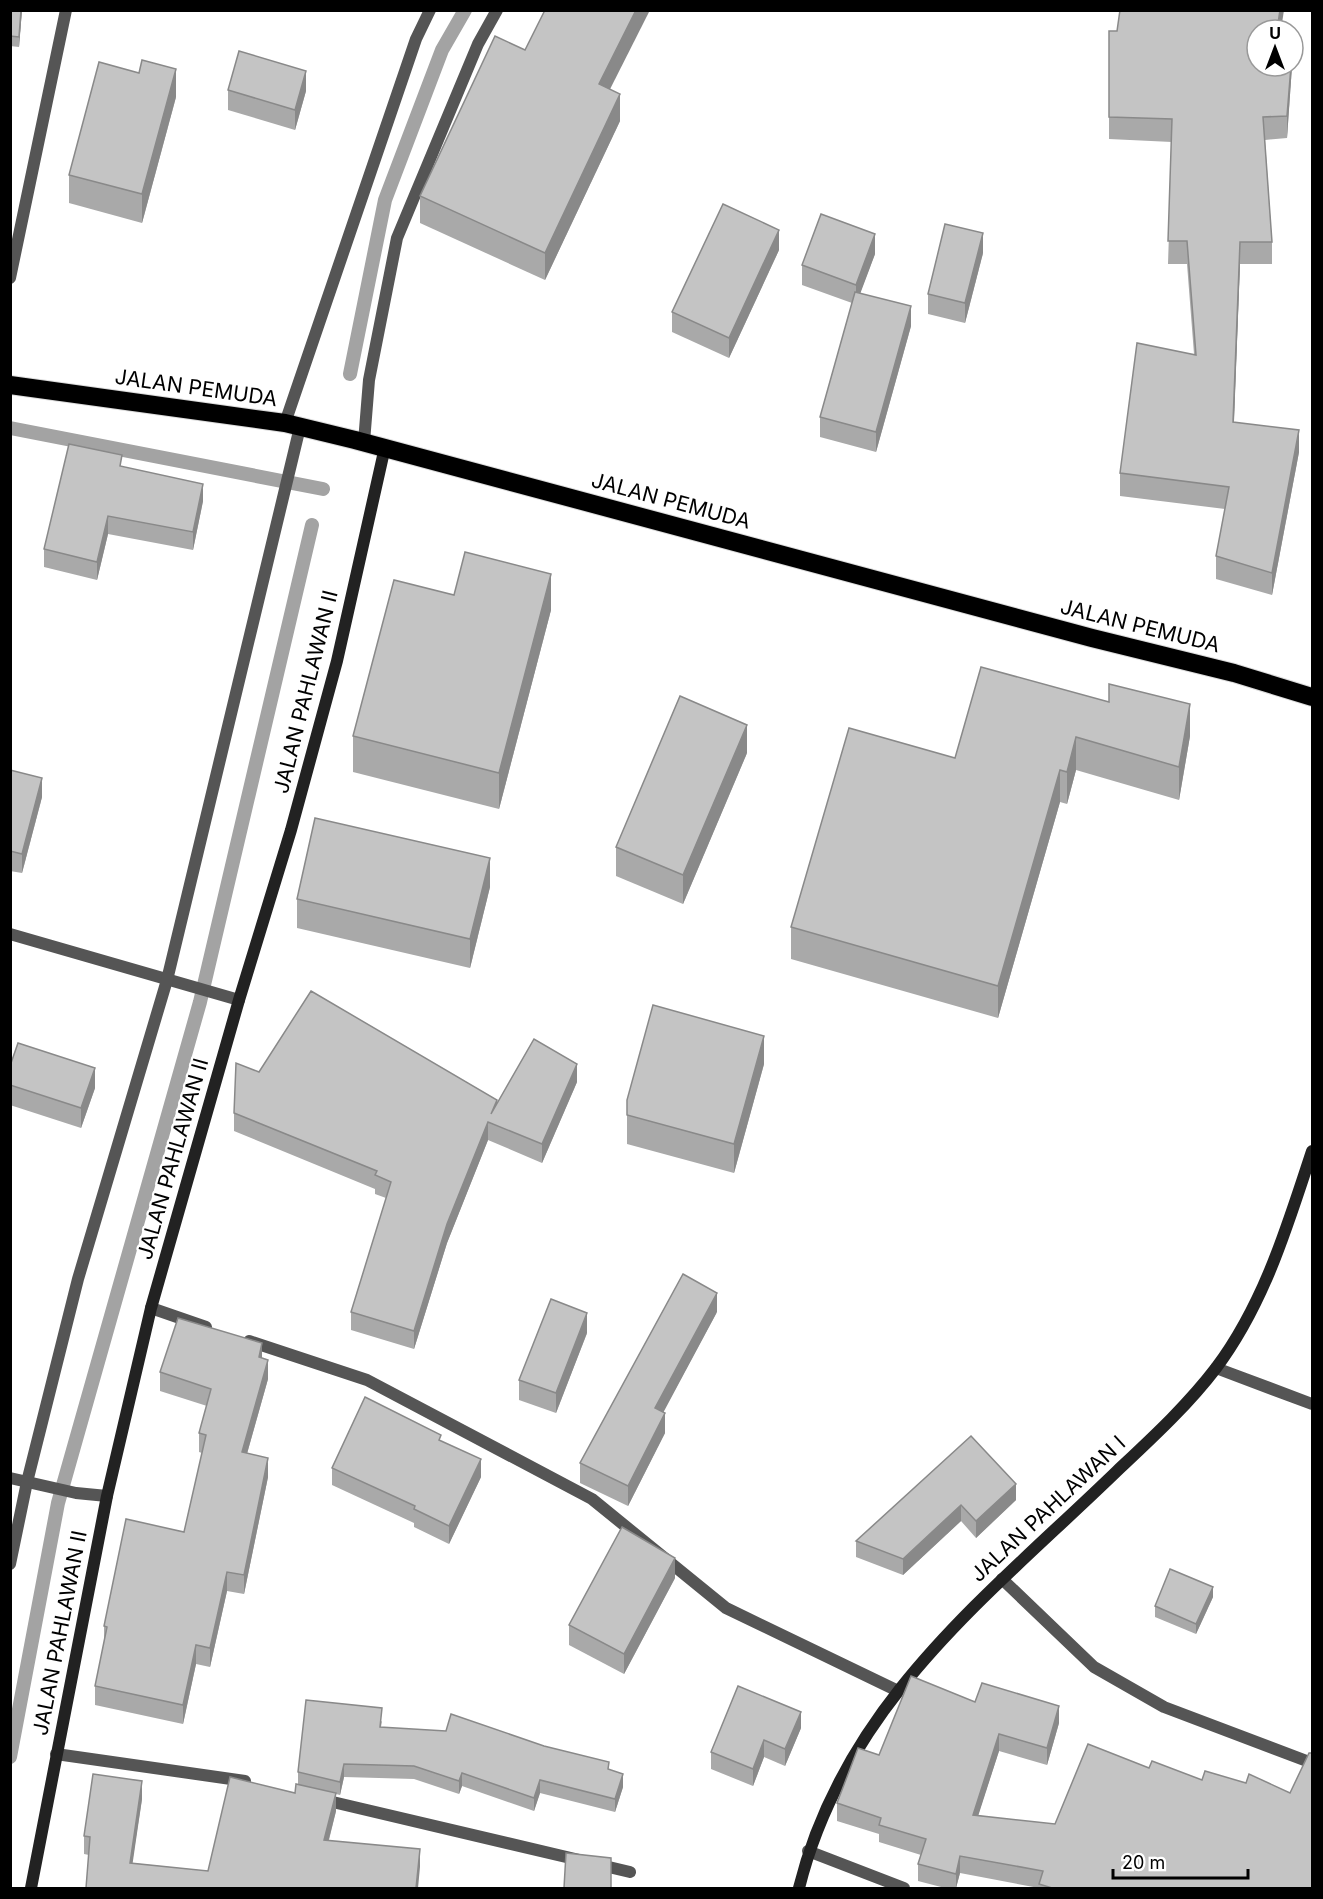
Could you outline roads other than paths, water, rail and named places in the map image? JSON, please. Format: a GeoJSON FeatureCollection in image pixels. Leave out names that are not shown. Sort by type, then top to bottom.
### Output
{"type":"FeatureCollection","features":[{"type":"Feature","properties":{"kind":"highway","name":"JALAN PEMUDA"},"geometry":{"type":"LineString","coordinates":[[10,385],[301,427],[360,441],[1092,638],[1234,673],[1312,697]]}},
{"type":"Feature","properties":{"kind":"street"},"geometry":{"type":"LineString","coordinates":[[10,278],[66,10]]}},
{"type":"Feature","properties":{"kind":"street"},"geometry":{"type":"LineString","coordinates":[[10,1564],[27,1482],[78,1279],[167,980],[289,468],[416,39],[430,10]]}},
{"type":"Feature","properties":{"kind":"street"},"geometry":{"type":"LineString","coordinates":[[360,441],[369,380],[397,238],[478,44],[497,10]]}},
{"type":"Feature","properties":{"kind":"street","name":"JALAN PAHLAWAN II"},"geometry":{"type":"LineString","coordinates":[[31,1888],[107,1496],[151,1308],[238,1000],[291,830],[337,661],[385,447]]}},
{"type":"Feature","properties":{"kind":"street"},"geometry":{"type":"LineString","coordinates":[[10,934],[238,1000]]}},
{"type":"Feature","properties":{"kind":"street","name":"JALAN PAHLAWAN I"},"geometry":{"type":"LineString","coordinates":[[799,1888],[808,1851],[837,1783],[896,1690],[958,1621],[1167,1424],[1216,1368],[1258,1302],[1312,1151]]}},
{"type":"Feature","properties":{"kind":"street"},"geometry":{"type":"LineString","coordinates":[[151,1308],[216,1330]]}},
{"type":"Feature","properties":{"kind":"street"},"geometry":{"type":"LineString","coordinates":[[237,1337],[367,1380],[592,1499],[726,1608],[896,1690]]}},
{"type":"Feature","properties":{"kind":"street"},"geometry":{"type":"LineString","coordinates":[[1216,1368],[1312,1404]]}},
{"type":"Feature","properties":{"kind":"street"},"geometry":{"type":"LineString","coordinates":[[10,1478],[76,1493],[107,1496]]}},
{"type":"Feature","properties":{"kind":"street"},"geometry":{"type":"LineString","coordinates":[[1002,1579],[1094,1667],[1164,1707],[1312,1763]]}},
{"type":"Feature","properties":{"kind":"street"},"geometry":{"type":"LineString","coordinates":[[56,1754],[256,1784]]}},
{"type":"Feature","properties":{"kind":"street"},"geometry":{"type":"LineString","coordinates":[[313,1797],[630,1872]]}},
{"type":"Feature","properties":{"kind":"street"},"geometry":{"type":"LineString","coordinates":[[808,1851],[904,1888]]}},
{"type":"Feature","properties":{"kind":"waterway"},"geometry":{"type":"LineString","coordinates":[[350,374],[385,200],[442,50],[465,10]]}},
{"type":"Feature","properties":{"kind":"waterway"},"geometry":{"type":"LineString","coordinates":[[10,428],[323,489]]}},
{"type":"Feature","properties":{"kind":"waterway"},"geometry":{"type":"LineString","coordinates":[[10,1757],[58,1503],[200,1002],[312,525]]}}]}
